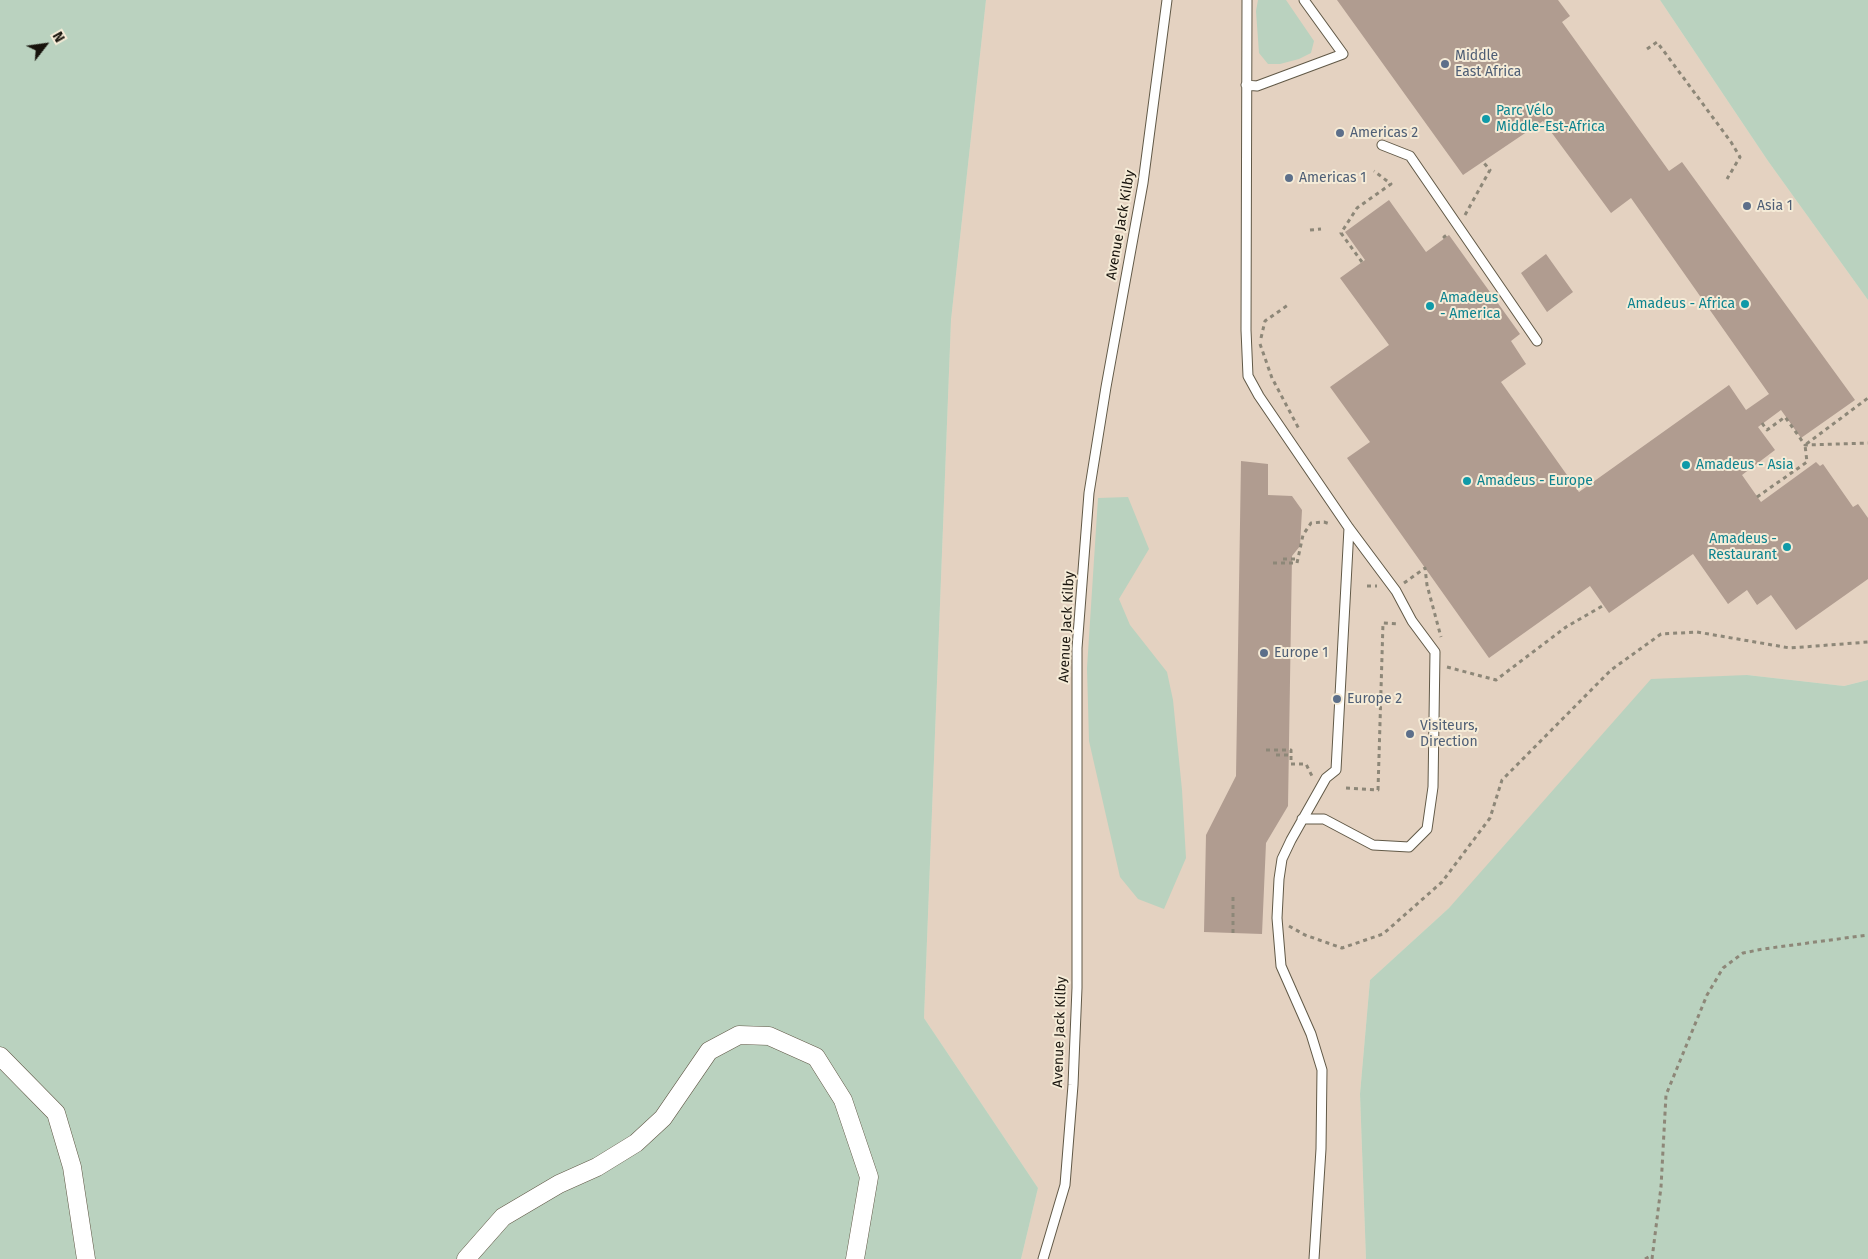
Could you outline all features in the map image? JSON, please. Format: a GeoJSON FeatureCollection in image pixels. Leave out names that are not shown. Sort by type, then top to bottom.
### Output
{"type":"FeatureCollection","features":[{"type":"Feature","properties":{"kind":"street"},"geometry":{"type":"LineString","coordinates":[[466,1259],[503,1217],[559,1184],[597,1167],[636,1143],[663,1118],[708,1051],[739,1035],[769,1036],[816,1057],[843,1100],[869,1177],[855,1259]]}},
{"type":"Feature","properties":{"kind":"street"},"geometry":{"type":"LineString","coordinates":[[0,1056],[56,1113],[72,1167],[86,1259]]}},
{"type":"Feature","properties":{"kind":"lane","name":"Avenue Jack Kilby"},"geometry":{"type":"LineString","coordinates":[[1044,1259],[1065,1185],[1072,1085],[1076,988],[1078,648],[1089,493],[1106,387],[1144,183],[1167,0]]}},
{"type":"Feature","properties":{"kind":"lane"},"geometry":{"type":"LineString","coordinates":[[1247,0],[1246,330],[1248,376],[1259,396],[1348,528],[1396,591],[1412,621],[1435,652],[1433,787],[1427,829],[1409,847],[1373,844],[1324,819],[1302,819]]}},
{"type":"Feature","properties":{"kind":"lane"},"geometry":{"type":"LineString","coordinates":[[1246,85],[1257,86],[1343,54],[1304,0]]}},
{"type":"Feature","properties":{"kind":"lane"},"geometry":{"type":"LineString","coordinates":[[1382,145],[1410,156],[1538,341]]}},
{"type":"Feature","properties":{"kind":"lane"},"geometry":{"type":"LineString","coordinates":[[1314,1259],[1321,1149],[1322,1070],[1311,1034],[1280,966],[1277,918],[1282,859],[1290,840],[1326,778],[1336,770],[1348,528]]}},
{"type":"Feature","properties":{"kind":"path"},"geometry":{"type":"LineString","coordinates":[[1647,49],[1657,42],[1731,142],[1740,157],[1727,179]]}},
{"type":"Feature","properties":{"kind":"path"},"geometry":{"type":"LineString","coordinates":[[1445,238],[1459,226],[1490,170],[1483,162]]}},
{"type":"Feature","properties":{"kind":"path"},"geometry":{"type":"LineString","coordinates":[[1362,262],[1341,233],[1357,208],[1391,184],[1374,171]]}},
{"type":"Feature","properties":{"kind":"path"},"geometry":{"type":"LineString","coordinates":[[1310,230],[1321,229]]}},
{"type":"Feature","properties":{"kind":"path"},"geometry":{"type":"LineString","coordinates":[[1288,305],[1265,321],[1260,342],[1272,378],[1304,438]]}},
{"type":"Feature","properties":{"kind":"path"},"geometry":{"type":"LineString","coordinates":[[1805,445],[1868,398]]}},
{"type":"Feature","properties":{"kind":"path"},"geometry":{"type":"LineString","coordinates":[[1757,497],[1807,462],[1805,445],[1785,417],[1767,430],[1762,424]]}},
{"type":"Feature","properties":{"kind":"path"},"geometry":{"type":"LineString","coordinates":[[1805,445],[1868,443]]}},
{"type":"Feature","properties":{"kind":"path"},"geometry":{"type":"LineString","coordinates":[[1273,563],[1297,563],[1303,535],[1311,523],[1324,522],[1332,525]]}},
{"type":"Feature","properties":{"kind":"path"},"geometry":{"type":"LineString","coordinates":[[1283,559],[1298,559]]}},
{"type":"Feature","properties":{"kind":"path"},"geometry":{"type":"LineString","coordinates":[[1401,585],[1425,568],[1427,585],[1441,639],[1438,640]]}},
{"type":"Feature","properties":{"kind":"path"},"geometry":{"type":"LineString","coordinates":[[1444,666],[1496,680],[1566,627],[1604,605]]}},
{"type":"Feature","properties":{"kind":"path"},"geometry":{"type":"LineString","coordinates":[[1346,788],[1378,790],[1383,623],[1402,624]]}},
{"type":"Feature","properties":{"kind":"path"},"geometry":{"type":"LineString","coordinates":[[1277,918],[1305,936],[1342,948],[1383,934],[1442,882],[1490,818],[1502,780],[1612,670],[1661,634],[1697,632],[1790,648],[1868,642]]}},
{"type":"Feature","properties":{"kind":"path"},"geometry":{"type":"LineString","coordinates":[[1266,750],[1291,750],[1291,764],[1306,764],[1317,784]]}},
{"type":"Feature","properties":{"kind":"path"},"geometry":{"type":"LineString","coordinates":[[1276,755],[1291,755]]}},
{"type":"Feature","properties":{"kind":"path"},"geometry":{"type":"LineString","coordinates":[[1233,896],[1233,933]]}},
{"type":"Feature","properties":{"kind":"path"},"geometry":{"type":"LineString","coordinates":[[1645,1259],[1652,1257],[1661,1187],[1666,1095],[1707,995],[1723,968],[1743,953],[1756,950],[1868,935]]}},
{"type":"Feature","properties":{"kind":"shaded area"},"geometry":{"type":"Polygon","coordinates":[[[986,0],[1660,0],[1768,161],[1868,300],[1868,680],[1844,686],[1747,675],[1449,908],[1370,980],[1360,1094],[1366,1259],[1021,1259],[1038,1188],[924,1018],[951,320],[986,0]]]}},
{"type":"Feature","properties":{"kind":"green space"},"geometry":{"type":"Polygon","coordinates":[[[0,0],[986,0],[951,320],[924,1018],[1038,1188],[1021,1259],[0,1259],[0,0]]]}},
{"type":"Feature","properties":{"kind":"green space"},"geometry":{"type":"Polygon","coordinates":[[[1258,0],[1286,0],[1314,41],[1311,53],[1299,59],[1280,64],[1268,64],[1259,53],[1256,11],[1258,0]]]}},
{"type":"Feature","properties":{"kind":"green space"},"geometry":{"type":"Polygon","coordinates":[[[1660,0],[1868,0],[1868,300],[1768,161],[1660,0]]]}},
{"type":"Feature","properties":{"kind":"green space"},"geometry":{"type":"Polygon","coordinates":[[[1128,497],[1149,549],[1119,599],[1130,625],[1167,672],[1173,700],[1182,790],[1186,858],[1164,909],[1138,899],[1120,877],[1089,741],[1087,668],[1098,498],[1128,497]]]}},
{"type":"Feature","properties":{"kind":"green space"},"geometry":{"type":"Polygon","coordinates":[[[1747,675],[1844,686],[1868,680],[1868,1259],[1366,1259],[1360,1094],[1370,980],[1449,908],[1651,679],[1747,675]]]}},
{"type":"Feature","properties":{"kind":"building"},"geometry":{"type":"Polygon","coordinates":[[[1337,0],[1558,0],[1570,16],[1562,22],[1669,171],[1682,162],[1855,400],[1801,438],[1781,410],[1758,427],[1775,450],[1742,475],[1761,502],[1816,462],[1820,466],[1823,464],[1853,507],[1858,504],[1868,518],[1868,579],[1796,630],[1771,595],[1757,605],[1747,590],[1728,604],[1693,554],[1609,613],[1590,586],[1489,658],[1347,458],[1370,442],[1330,387],[1389,345],[1340,278],[1365,260],[1345,232],[1389,200],[1426,252],[1449,235],[1520,334],[1511,341],[1526,364],[1501,382],[1579,492],[1729,385],[1746,410],[1769,394],[1631,198],[1611,213],[1543,121],[1463,175],[1337,0]]]}},
{"type":"Feature","properties":{"kind":"building"},"geometry":{"type":"Polygon","coordinates":[[[1546,254],[1573,292],[1547,312],[1521,273],[1546,254]]]}},
{"type":"Feature","properties":{"kind":"building","name":"Europe 1"},"geometry":{"type":"Polygon","coordinates":[[[1241,461],[1268,464],[1268,495],[1292,496],[1302,510],[1300,546],[1292,556],[1288,806],[1266,843],[1262,934],[1204,932],[1206,835],[1236,776],[1241,461]]]}},
{"type":"Feature","properties":{"kind":"place","name":"Middle East Africa"},"geometry":{"type":"Point","coordinates":[1445,64]}},
{"type":"Feature","properties":{"kind":"place","name":"Parc Vélo Middle-Est-Africa"},"geometry":{"type":"Point","coordinates":[1486,119]}},
{"type":"Feature","properties":{"kind":"place","name":"Americas 2"},"geometry":{"type":"Point","coordinates":[1340,133]}},
{"type":"Feature","properties":{"kind":"place","name":"Americas 1"},"geometry":{"type":"Point","coordinates":[1289,178]}},
{"type":"Feature","properties":{"kind":"place","name":"Asia 1"},"geometry":{"type":"Point","coordinates":[1747,206]}},
{"type":"Feature","properties":{"kind":"place","name":"Amadeus - Africa"},"geometry":{"type":"Point","coordinates":[1745,304]}},
{"type":"Feature","properties":{"kind":"place","name":"Amadeus - America"},"geometry":{"type":"Point","coordinates":[1430,306]}},
{"type":"Feature","properties":{"kind":"place","name":"Amadeus - Asia"},"geometry":{"type":"Point","coordinates":[1686,465]}},
{"type":"Feature","properties":{"kind":"place","name":"Amadeus - Europe"},"geometry":{"type":"Point","coordinates":[1467,481]}},
{"type":"Feature","properties":{"kind":"place","name":"Amadeus - Restaurant"},"geometry":{"type":"Point","coordinates":[1787,547]}},
{"type":"Feature","properties":{"kind":"place","name":"Europe 1"},"geometry":{"type":"Point","coordinates":[1264,653]}},
{"type":"Feature","properties":{"kind":"place","name":"Europe 2"},"geometry":{"type":"Point","coordinates":[1337,699]}},
{"type":"Feature","properties":{"kind":"place","name":"Visiteurs, Direction"},"geometry":{"type":"Point","coordinates":[1410,734]}}]}
